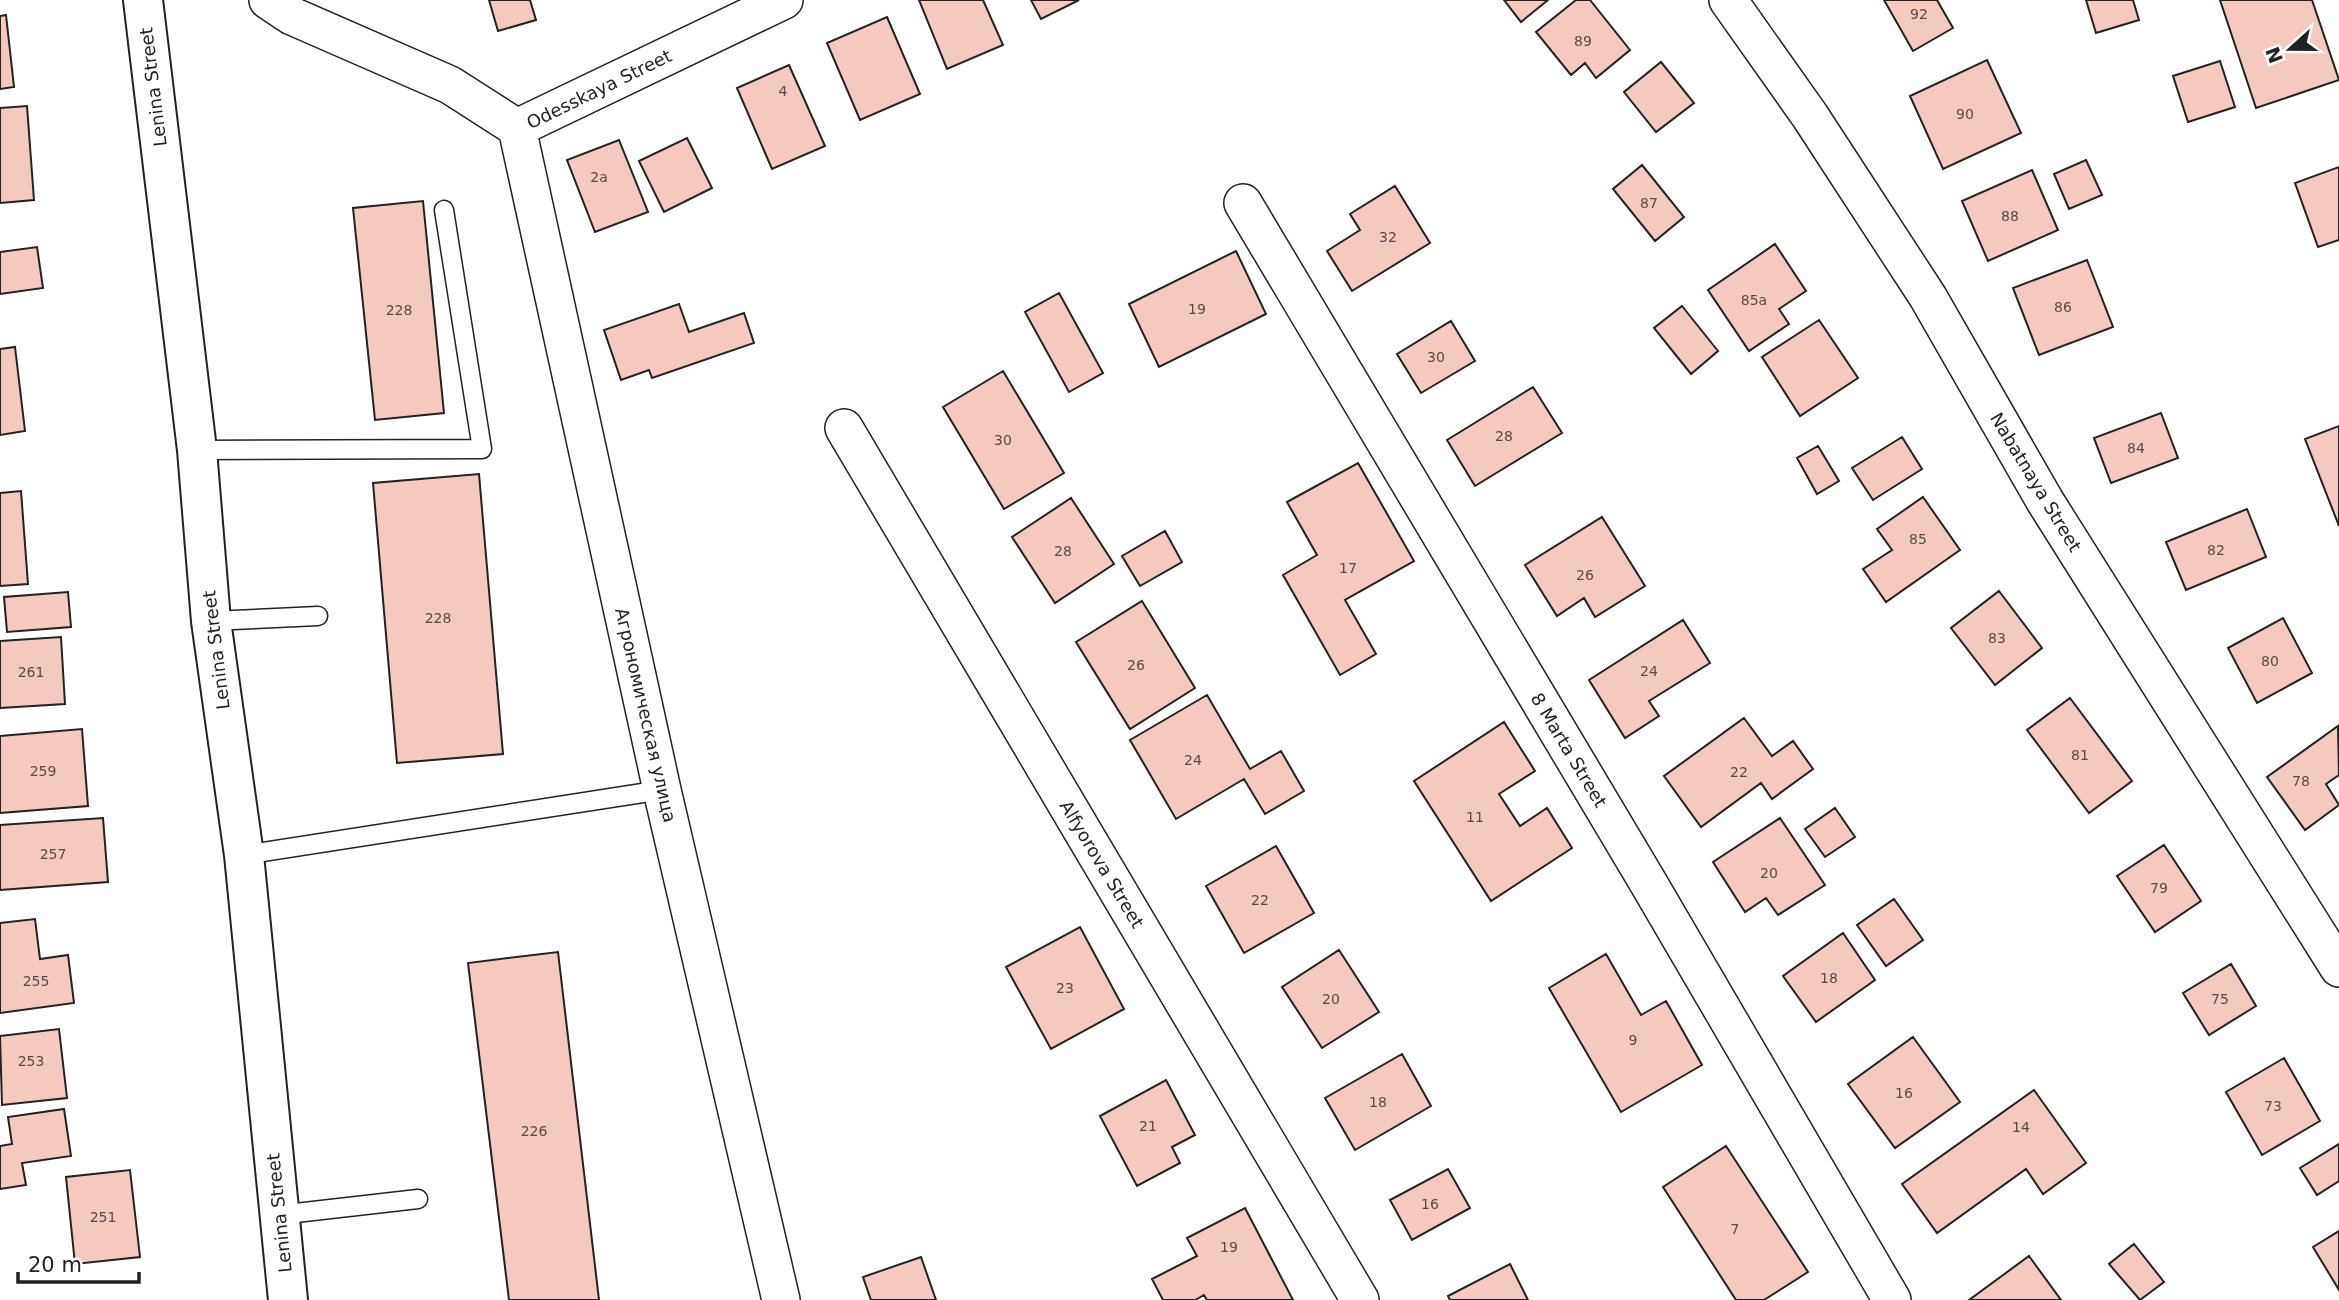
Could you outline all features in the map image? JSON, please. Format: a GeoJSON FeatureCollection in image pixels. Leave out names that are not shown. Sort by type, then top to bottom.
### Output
{"type":"FeatureCollection","features":[{"type":"Feature","properties":{"kind":"street","name":"Lenina Street"},"geometry":{"type":"LineString","coordinates":[[143,0],[197,450],[211,621],[244,855],[288,1300]]}},
{"type":"Feature","properties":{"kind":"street","name":"Odesskaya Street"},"geometry":{"type":"LineString","coordinates":[[268,0],[292,16],[450,85],[517,128],[784,0]]}},
{"type":"Feature","properties":{"kind":"street","name":"Nabatnaya Street"},"geometry":{"type":"LineString","coordinates":[[1728,0],[1810,116],[1928,297],[2045,501],[2339,968]]}},
{"type":"Feature","properties":{"kind":"street","name":"Агрономическая улица"},"geometry":{"type":"LineString","coordinates":[[517,128],[663,790],[781,1300]]}},
{"type":"Feature","properties":{"kind":"street","name":"8 Marta Street"},"geometry":{"type":"LineString","coordinates":[[1243,203],[1649,884],[1892,1300]]}},
{"type":"Feature","properties":{"kind":"street","name":"Alfyorova Street"},"geometry":{"type":"LineString","coordinates":[[844,428],[1360,1300]]}},
{"type":"Feature","properties":{"kind":"lane"},"geometry":{"type":"LineString","coordinates":[[197,450],[482,449],[444,210]]}},
{"type":"Feature","properties":{"kind":"lane"},"geometry":{"type":"LineString","coordinates":[[211,621],[318,616]]}},
{"type":"Feature","properties":{"kind":"lane"},"geometry":{"type":"LineString","coordinates":[[244,855],[663,790]]}},
{"type":"Feature","properties":{"kind":"lane"},"geometry":{"type":"LineString","coordinates":[[278,1215],[418,1199]]}},
{"type":"Feature","properties":{"kind":"building"},"geometry":{"type":"Polygon","coordinates":[[[489,0],[530,0],[536,20],[498,31],[489,0]]]}},
{"type":"Feature","properties":{"kind":"building"},"geometry":{"type":"Polygon","coordinates":[[[919,0],[983,0],[1003,45],[947,69],[919,0]]]}},
{"type":"Feature","properties":{"kind":"building"},"geometry":{"type":"Polygon","coordinates":[[[1031,0],[1079,0],[1041,19],[1031,0]]]}},
{"type":"Feature","properties":{"kind":"building"},"geometry":{"type":"Polygon","coordinates":[[[1504,0],[1548,0],[1521,22],[1504,0]]]}},
{"type":"Feature","properties":{"kind":"building"},"geometry":{"type":"Polygon","coordinates":[[[1576,0],[1590,0],[1630,50],[1596,78],[1585,63],[1571,75],[1536,32],[1576,0]]]}},
{"type":"Feature","properties":{"kind":"building"},"geometry":{"type":"Polygon","coordinates":[[[1884,0],[1937,0],[1953,28],[1913,51],[1884,0]]]}},
{"type":"Feature","properties":{"kind":"building"},"geometry":{"type":"Polygon","coordinates":[[[2086,0],[2133,0],[2139,20],[2096,33],[2086,0]]]}},
{"type":"Feature","properties":{"kind":"building"},"geometry":{"type":"Polygon","coordinates":[[[2220,0],[2312,0],[2339,80],[2256,108],[2220,0]]]}},
{"type":"Feature","properties":{"kind":"building"},"geometry":{"type":"Polygon","coordinates":[[[6,15],[14,87],[0,89],[0,16],[6,15]]]}},
{"type":"Feature","properties":{"kind":"building"},"geometry":{"type":"Polygon","coordinates":[[[887,17],[920,94],[860,120],[827,43],[887,17]]]}},
{"type":"Feature","properties":{"kind":"building"},"geometry":{"type":"Polygon","coordinates":[[[1987,60],[2021,133],[1943,169],[1910,96],[1987,60]]]}},
{"type":"Feature","properties":{"kind":"building"},"geometry":{"type":"Polygon","coordinates":[[[2220,61],[2235,107],[2188,122],[2173,76],[2220,61]]]}},
{"type":"Feature","properties":{"kind":"building"},"geometry":{"type":"Polygon","coordinates":[[[1661,62],[1694,103],[1656,132],[1624,92],[1661,62]]]}},
{"type":"Feature","properties":{"kind":"building"},"geometry":{"type":"Polygon","coordinates":[[[789,65],[825,146],[772,169],[737,88],[789,65]]]}},
{"type":"Feature","properties":{"kind":"building"},"geometry":{"type":"Polygon","coordinates":[[[27,106],[34,200],[0,203],[0,108],[27,106]]]}},
{"type":"Feature","properties":{"kind":"building"},"geometry":{"type":"Polygon","coordinates":[[[687,138],[712,188],[664,212],[639,161],[687,138]]]}},
{"type":"Feature","properties":{"kind":"building"},"geometry":{"type":"Polygon","coordinates":[[[619,140],[648,212],[595,232],[567,160],[619,140]]]}},
{"type":"Feature","properties":{"kind":"building"},"geometry":{"type":"Polygon","coordinates":[[[2086,160],[2102,195],[2069,209],[2054,174],[2086,160]]]}},
{"type":"Feature","properties":{"kind":"building"},"geometry":{"type":"Polygon","coordinates":[[[1642,165],[1684,217],[1655,241],[1613,189],[1642,165]]]}},
{"type":"Feature","properties":{"kind":"building"},"geometry":{"type":"Polygon","coordinates":[[[2339,167],[2339,240],[2318,247],[2295,183],[2339,167]]]}},
{"type":"Feature","properties":{"kind":"building"},"geometry":{"type":"Polygon","coordinates":[[[2032,170],[2058,230],[1988,261],[1962,201],[2032,170]]]}},
{"type":"Feature","properties":{"kind":"building"},"geometry":{"type":"Polygon","coordinates":[[[1395,186],[1430,243],[1352,291],[1327,251],[1360,230],[1350,214],[1395,186]]]}},
{"type":"Feature","properties":{"kind":"building"},"geometry":{"type":"Polygon","coordinates":[[[423,201],[444,413],[375,420],[353,208],[423,201]]]}},
{"type":"Feature","properties":{"kind":"building"},"geometry":{"type":"Polygon","coordinates":[[[1775,244],[1806,291],[1779,309],[1789,324],[1749,351],[1708,290],[1775,244]]]}},
{"type":"Feature","properties":{"kind":"building"},"geometry":{"type":"Polygon","coordinates":[[[37,247],[43,288],[0,294],[0,252],[37,247]]]}},
{"type":"Feature","properties":{"kind":"building"},"geometry":{"type":"Polygon","coordinates":[[[1236,251],[1266,314],[1159,367],[1129,304],[1236,251]]]}},
{"type":"Feature","properties":{"kind":"building"},"geometry":{"type":"Polygon","coordinates":[[[2087,260],[2113,327],[2039,355],[2013,288],[2087,260]]]}},
{"type":"Feature","properties":{"kind":"building"},"geometry":{"type":"Polygon","coordinates":[[[1059,293],[1103,373],[1069,392],[1025,312],[1059,293]]]}},
{"type":"Feature","properties":{"kind":"building"},"geometry":{"type":"Polygon","coordinates":[[[679,304],[689,332],[744,313],[754,343],[652,378],[649,370],[621,380],[604,330],[679,304]]]}},
{"type":"Feature","properties":{"kind":"building"},"geometry":{"type":"Polygon","coordinates":[[[1682,306],[1718,351],[1691,374],[1654,328],[1682,306]]]}},
{"type":"Feature","properties":{"kind":"building"},"geometry":{"type":"Polygon","coordinates":[[[1819,320],[1858,378],[1800,416],[1762,357],[1819,320]]]}},
{"type":"Feature","properties":{"kind":"building"},"geometry":{"type":"Polygon","coordinates":[[[1451,321],[1475,361],[1421,393],[1397,354],[1451,321]]]}},
{"type":"Feature","properties":{"kind":"building"},"geometry":{"type":"Polygon","coordinates":[[[15,347],[25,431],[0,435],[0,349],[15,347]]]}},
{"type":"Feature","properties":{"kind":"building"},"geometry":{"type":"Polygon","coordinates":[[[1003,371],[1064,473],[1004,509],[943,407],[1003,371]]]}},
{"type":"Feature","properties":{"kind":"building"},"geometry":{"type":"Polygon","coordinates":[[[1533,387],[1562,433],[1475,486],[1447,440],[1533,387]]]}},
{"type":"Feature","properties":{"kind":"building"},"geometry":{"type":"Polygon","coordinates":[[[2161,413],[2178,458],[2111,483],[2094,438],[2161,413]]]}},
{"type":"Feature","properties":{"kind":"building"},"geometry":{"type":"Polygon","coordinates":[[[2339,426],[2339,526],[2305,439],[2339,426]]]}},
{"type":"Feature","properties":{"kind":"building"},"geometry":{"type":"Polygon","coordinates":[[[1902,437],[1922,469],[1873,500],[1852,468],[1902,437]]]}},
{"type":"Feature","properties":{"kind":"building"},"geometry":{"type":"Polygon","coordinates":[[[1818,446],[1839,481],[1817,494],[1797,458],[1818,446]]]}},
{"type":"Feature","properties":{"kind":"building"},"geometry":{"type":"Polygon","coordinates":[[[1358,463],[1414,561],[1345,600],[1376,654],[1340,675],[1283,575],[1317,555],[1287,502],[1358,463]]]}},
{"type":"Feature","properties":{"kind":"building"},"geometry":{"type":"Polygon","coordinates":[[[479,474],[503,754],[397,763],[373,483],[479,474]]]}},
{"type":"Feature","properties":{"kind":"building"},"geometry":{"type":"Polygon","coordinates":[[[21,491],[28,584],[0,586],[0,493],[21,491]]]}},
{"type":"Feature","properties":{"kind":"building"},"geometry":{"type":"Polygon","coordinates":[[[1923,497],[1960,550],[1886,602],[1863,569],[1892,550],[1877,529],[1923,497]]]}},
{"type":"Feature","properties":{"kind":"building"},"geometry":{"type":"Polygon","coordinates":[[[1071,498],[1114,564],[1055,603],[1012,537],[1071,498]]]}},
{"type":"Feature","properties":{"kind":"building"},"geometry":{"type":"Polygon","coordinates":[[[2247,509],[2266,557],[2186,590],[2166,542],[2247,509]]]}},
{"type":"Feature","properties":{"kind":"building"},"geometry":{"type":"Polygon","coordinates":[[[1602,517],[1645,586],[1595,617],[1584,598],[1557,616],[1525,565],[1602,517]]]}},
{"type":"Feature","properties":{"kind":"building"},"geometry":{"type":"Polygon","coordinates":[[[1165,531],[1182,562],[1140,586],[1122,556],[1165,531]]]}},
{"type":"Feature","properties":{"kind":"building"},"geometry":{"type":"Polygon","coordinates":[[[1999,591],[2042,648],[1995,685],[1951,628],[1999,591]]]}},
{"type":"Feature","properties":{"kind":"building"},"geometry":{"type":"Polygon","coordinates":[[[68,592],[71,627],[7,632],[4,597],[68,592]]]}},
{"type":"Feature","properties":{"kind":"building"},"geometry":{"type":"Polygon","coordinates":[[[1142,601],[1195,688],[1130,729],[1076,642],[1142,601]]]}},
{"type":"Feature","properties":{"kind":"building"},"geometry":{"type":"Polygon","coordinates":[[[2283,618],[2312,673],[2257,703],[2228,648],[2283,618]]]}},
{"type":"Feature","properties":{"kind":"building"},"geometry":{"type":"Polygon","coordinates":[[[1683,620],[1710,663],[1649,701],[1659,716],[1625,738],[1589,680],[1683,620]]]}},
{"type":"Feature","properties":{"kind":"building"},"geometry":{"type":"Polygon","coordinates":[[[61,637],[65,704],[0,708],[0,641],[61,637]]]}},
{"type":"Feature","properties":{"kind":"building"},"geometry":{"type":"Polygon","coordinates":[[[1207,695],[1250,769],[1281,751],[1304,791],[1265,814],[1244,779],[1176,819],[1130,740],[1207,695]]]}},
{"type":"Feature","properties":{"kind":"building"},"geometry":{"type":"Polygon","coordinates":[[[2070,698],[2132,781],[2089,813],[2027,730],[2070,698]]]}},
{"type":"Feature","properties":{"kind":"building"},"geometry":{"type":"Polygon","coordinates":[[[1744,718],[1772,756],[1793,741],[1813,769],[1772,799],[1761,783],[1701,827],[1664,776],[1744,718]]]}},
{"type":"Feature","properties":{"kind":"building"},"geometry":{"type":"Polygon","coordinates":[[[1504,722],[1535,771],[1499,794],[1520,826],[1547,808],[1572,848],[1491,901],[1414,781],[1504,722]]]}},
{"type":"Feature","properties":{"kind":"building"},"geometry":{"type":"Polygon","coordinates":[[[2338,726],[2339,775],[2326,784],[2339,805],[2305,830],[2267,777],[2338,726]]]}},
{"type":"Feature","properties":{"kind":"building"},"geometry":{"type":"Polygon","coordinates":[[[82,729],[88,806],[0,813],[0,736],[82,729]]]}},
{"type":"Feature","properties":{"kind":"building"},"geometry":{"type":"Polygon","coordinates":[[[1835,808],[1855,837],[1825,857],[1805,829],[1835,808]]]}},
{"type":"Feature","properties":{"kind":"building"},"geometry":{"type":"Polygon","coordinates":[[[103,818],[108,882],[0,890],[0,825],[103,818]]]}},
{"type":"Feature","properties":{"kind":"building"},"geometry":{"type":"Polygon","coordinates":[[[1780,818],[1825,885],[1778,915],[1766,898],[1745,912],[1713,862],[1780,818]]]}},
{"type":"Feature","properties":{"kind":"building"},"geometry":{"type":"Polygon","coordinates":[[[2164,845],[2201,901],[2155,932],[2117,876],[2164,845]]]}},
{"type":"Feature","properties":{"kind":"building"},"geometry":{"type":"Polygon","coordinates":[[[1276,846],[1314,913],[1244,953],[1206,886],[1276,846]]]}},
{"type":"Feature","properties":{"kind":"building"},"geometry":{"type":"Polygon","coordinates":[[[1894,899],[1923,940],[1886,966],[1857,925],[1894,899]]]}},
{"type":"Feature","properties":{"kind":"building"},"geometry":{"type":"Polygon","coordinates":[[[35,919],[40,959],[68,955],[74,1003],[0,1013],[0,923],[35,919]]]}},
{"type":"Feature","properties":{"kind":"building"},"geometry":{"type":"Polygon","coordinates":[[[1080,927],[1124,1009],[1051,1049],[1006,967],[1080,927]]]}},
{"type":"Feature","properties":{"kind":"building"},"geometry":{"type":"Polygon","coordinates":[[[1843,933],[1875,980],[1816,1022],[1783,976],[1843,933]]]}},
{"type":"Feature","properties":{"kind":"building"},"geometry":{"type":"Polygon","coordinates":[[[1339,950],[1379,1012],[1322,1048],[1282,987],[1339,950]]]}},
{"type":"Feature","properties":{"kind":"building"},"geometry":{"type":"Polygon","coordinates":[[[558,952],[599,1300],[509,1300],[468,963],[558,952]]]}},
{"type":"Feature","properties":{"kind":"building"},"geometry":{"type":"Polygon","coordinates":[[[1606,954],[1641,1015],[1666,1001],[1702,1065],[1621,1112],[1549,988],[1606,954]]]}},
{"type":"Feature","properties":{"kind":"building"},"geometry":{"type":"Polygon","coordinates":[[[2231,964],[2256,1006],[2209,1035],[2183,993],[2231,964]]]}},
{"type":"Feature","properties":{"kind":"building"},"geometry":{"type":"Polygon","coordinates":[[[59,1029],[67,1098],[2,1105],[0,1036],[59,1029]]]}},
{"type":"Feature","properties":{"kind":"building"},"geometry":{"type":"Polygon","coordinates":[[[1913,1037],[1960,1102],[1895,1148],[1848,1084],[1913,1037]]]}},
{"type":"Feature","properties":{"kind":"building"},"geometry":{"type":"Polygon","coordinates":[[[1402,1054],[1431,1106],[1355,1150],[1325,1098],[1402,1054]]]}},
{"type":"Feature","properties":{"kind":"building"},"geometry":{"type":"Polygon","coordinates":[[[2284,1058],[2320,1121],[2262,1155],[2226,1092],[2284,1058]]]}},
{"type":"Feature","properties":{"kind":"building"},"geometry":{"type":"Polygon","coordinates":[[[1166,1080],[1195,1135],[1172,1147],[1180,1163],[1137,1186],[1100,1116],[1166,1080]]]}},
{"type":"Feature","properties":{"kind":"building"},"geometry":{"type":"Polygon","coordinates":[[[2034,1090],[2086,1163],[2043,1194],[2026,1169],[1937,1233],[1902,1184],[2034,1090]]]}},
{"type":"Feature","properties":{"kind":"building"},"geometry":{"type":"Polygon","coordinates":[[[64,1109],[71,1156],[22,1163],[26,1185],[0,1189],[0,1146],[12,1144],[8,1117],[64,1109]]]}},
{"type":"Feature","properties":{"kind":"building"},"geometry":{"type":"Polygon","coordinates":[[[2339,1144],[2339,1181],[2317,1195],[2300,1168],[2339,1144]]]}},
{"type":"Feature","properties":{"kind":"building"},"geometry":{"type":"Polygon","coordinates":[[[1726,1146],[1808,1272],[1764,1300],[1736,1300],[1663,1187],[1726,1146]]]}},
{"type":"Feature","properties":{"kind":"building"},"geometry":{"type":"Polygon","coordinates":[[[1448,1169],[1470,1208],[1412,1240],[1390,1200],[1448,1169]]]}},
{"type":"Feature","properties":{"kind":"building"},"geometry":{"type":"Polygon","coordinates":[[[130,1170],[140,1257],[75,1264],[66,1177],[130,1170]]]}},
{"type":"Feature","properties":{"kind":"building"},"geometry":{"type":"Polygon","coordinates":[[[1245,1208],[1293,1300],[1207,1300],[1204,1295],[1195,1300],[1163,1300],[1152,1279],[1197,1256],[1187,1238],[1245,1208]]]}},
{"type":"Feature","properties":{"kind":"building"},"geometry":{"type":"Polygon","coordinates":[[[2339,1231],[2339,1290],[2313,1247],[2339,1231]]]}},
{"type":"Feature","properties":{"kind":"building"},"geometry":{"type":"Polygon","coordinates":[[[2134,1244],[2164,1282],[2140,1300],[2109,1264],[2134,1244]]]}},
{"type":"Feature","properties":{"kind":"building"},"geometry":{"type":"Polygon","coordinates":[[[2029,1256],[2061,1300],[1969,1300],[2029,1256]]]}},
{"type":"Feature","properties":{"kind":"building"},"geometry":{"type":"Polygon","coordinates":[[[921,1257],[936,1300],[871,1300],[863,1277],[921,1257]]]}},
{"type":"Feature","properties":{"kind":"building"},"geometry":{"type":"Polygon","coordinates":[[[1510,1264],[1528,1300],[1450,1300],[1448,1296],[1510,1264]]]}}]}
